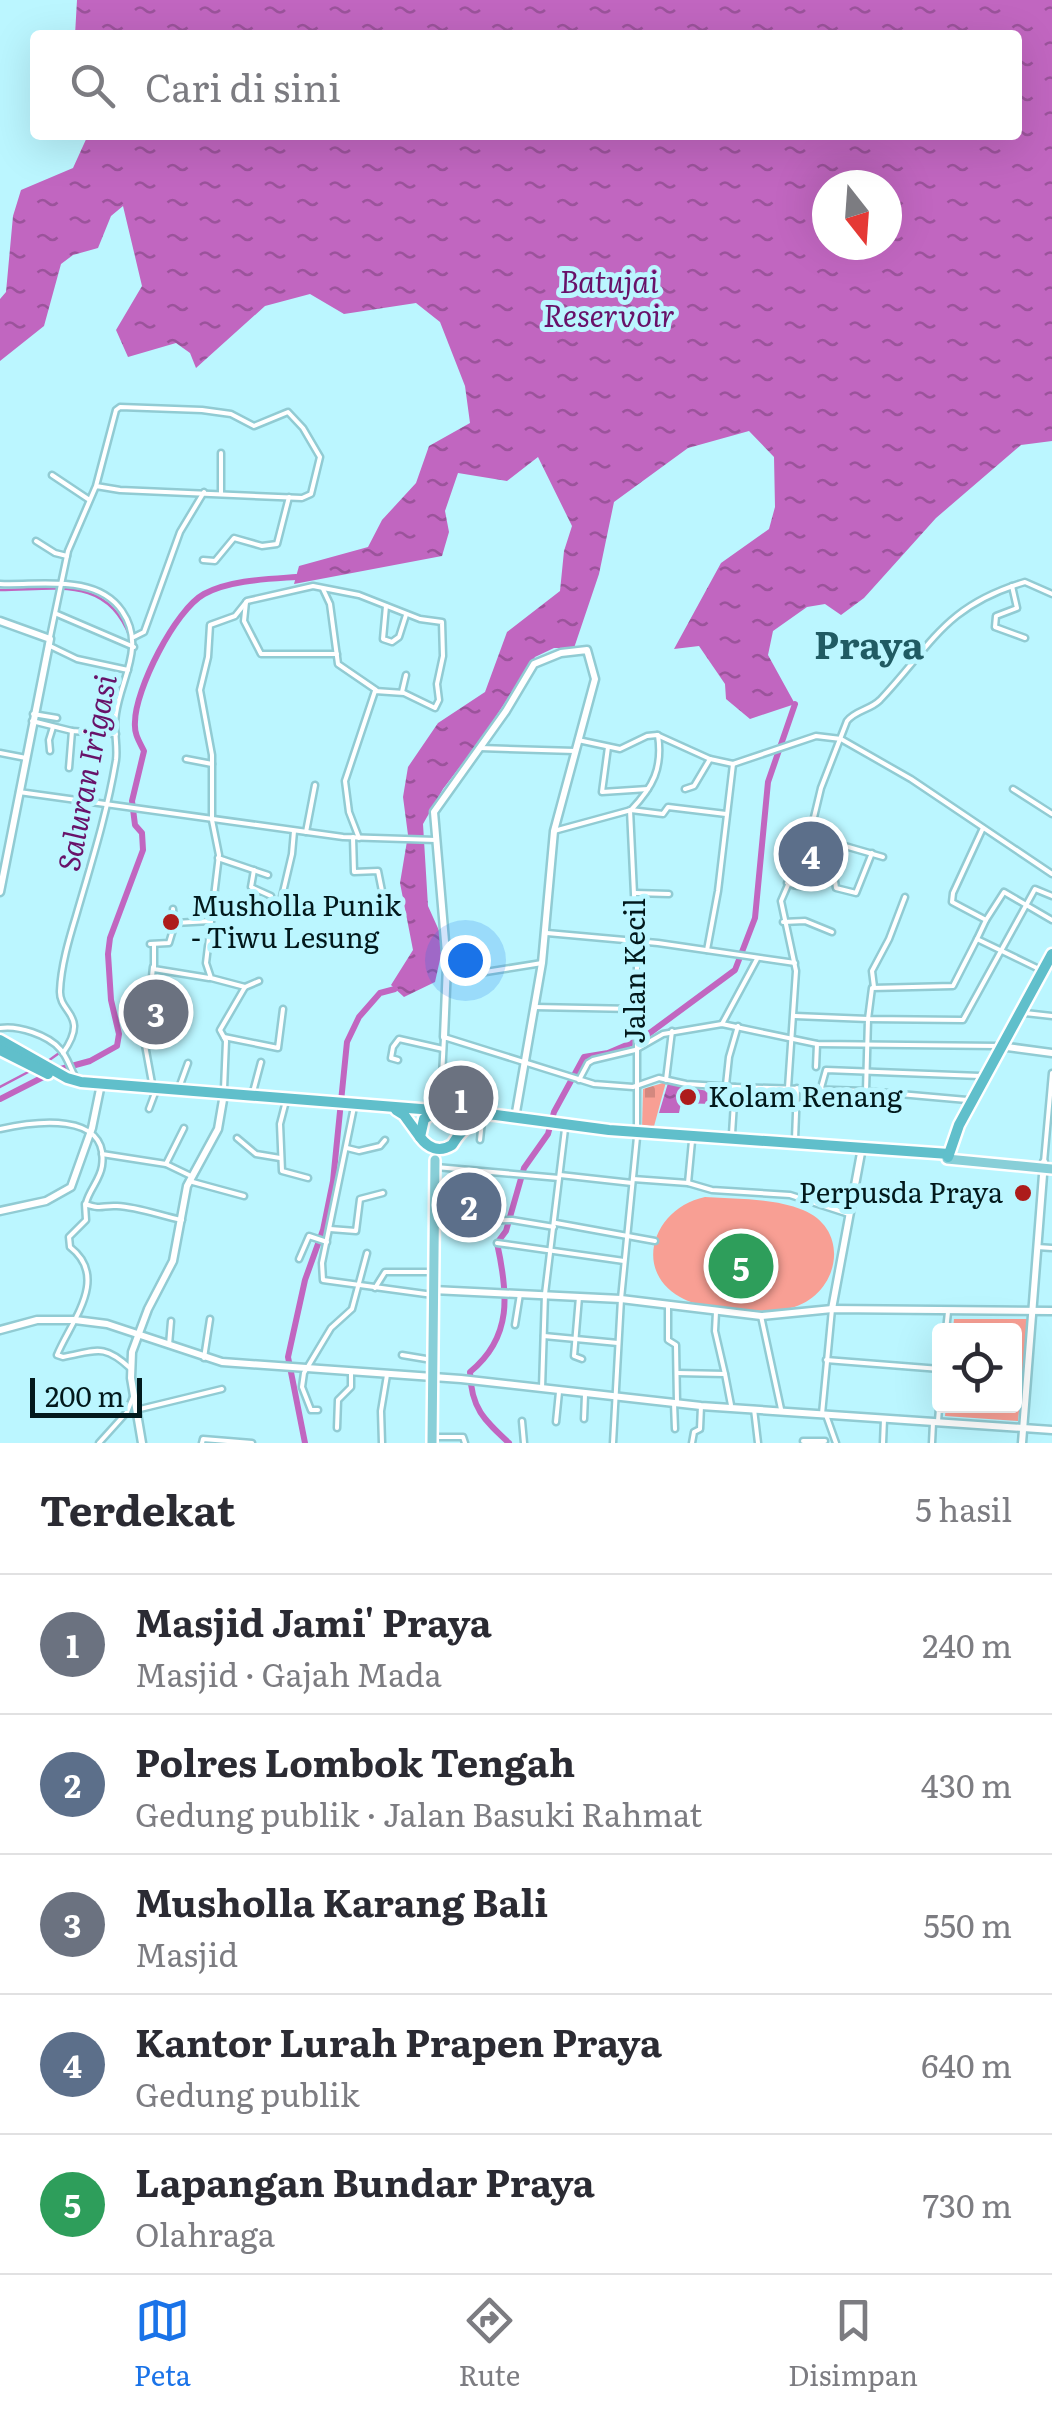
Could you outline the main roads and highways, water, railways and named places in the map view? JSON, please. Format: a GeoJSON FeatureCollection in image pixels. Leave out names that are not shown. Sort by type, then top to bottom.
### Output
{"type":"FeatureCollection","features":[{"type":"Feature","properties":{"kind":"highway"},"geometry":{"type":"LineString","coordinates":[[944,1156],[967,1100],[1001,1046],[1052,945]]}},
{"type":"Feature","properties":{"kind":"highway"},"geometry":{"type":"LineString","coordinates":[[944,1156],[1052,954]]}},
{"type":"Feature","properties":{"kind":"highway"},"geometry":{"type":"LineString","coordinates":[[0,1040],[37,1064]]}},
{"type":"Feature","properties":{"kind":"highway"},"geometry":{"type":"LineString","coordinates":[[0,1050],[100,1089],[179,1090],[331,1105]]}},
{"type":"Feature","properties":{"kind":"highway"},"geometry":{"type":"LineString","coordinates":[[67,1077],[85,1082],[286,1101],[515,1118],[555,1126]]}},
{"type":"Feature","properties":{"kind":"highway"},"geometry":{"type":"LineString","coordinates":[[349,1106],[398,1110],[424,1141],[437,1149],[448,1148],[476,1117],[483,1116],[692,1140],[944,1156]]}},
{"type":"Feature","properties":{"kind":"highway"},"geometry":{"type":"LineString","coordinates":[[440,1111],[456,1121],[458,1136]]}},
{"type":"Feature","properties":{"kind":"highway"},"geometry":{"type":"LineString","coordinates":[[424,1141],[424,1119],[440,1111]]}},
{"type":"Feature","properties":{"kind":"highway"},"geometry":{"type":"LineString","coordinates":[[637,1135],[795,1142],[944,1156]]}},
{"type":"Feature","properties":{"kind":"main road"},"geometry":{"type":"LineString","coordinates":[[944,1156],[1048,1165]]}},
{"type":"Feature","properties":{"kind":"main road"},"geometry":{"type":"LineString","coordinates":[[432,1440],[435,1164]]}},
{"type":"Feature","properties":{"kind":"water","name":"Batujai Reservoir"},"geometry":{"type":"Polygon","coordinates":[[[77,0],[1052,0],[1052,441],[1021,445],[936,518],[864,598],[841,615],[825,604],[807,607],[773,631],[768,655],[795,704],[750,719],[726,699],[725,684],[699,646],[674,649],[721,563],[769,529],[775,507],[774,457],[749,431],[688,448],[614,502],[599,574],[574,648],[554,648],[535,657],[423,824],[428,906],[441,935],[441,955],[435,982],[404,997],[391,985],[413,950],[400,883],[408,835],[403,797],[408,767],[438,723],[485,692],[507,632],[560,591],[564,551],[572,526],[538,457],[507,481],[458,473],[445,511],[449,532],[442,556],[294,584],[299,566],[368,547],[382,520],[416,483],[429,446],[470,423],[465,386],[440,322],[416,303],[344,314],[310,294],[265,306],[196,368],[190,353],[176,343],[128,357],[116,330],[142,286],[123,206],[111,216],[98,248],[73,255],[61,264],[44,326],[0,361],[0,299],[6,292],[13,216],[21,190],[73,168],[86,140],[1022,140],[1022,30],[75,30],[77,0]]]}},
{"type":"Feature","properties":{"kind":"water","name":"Kolam Renang"},"geometry":{"type":"Polygon","coordinates":[[[668,1083],[712,1092],[711,1104],[681,1103],[679,1113],[659,1113],[668,1083]]]}},
{"type":"Feature","properties":{"kind":"waterway"},"geometry":{"type":"LineString","coordinates":[[0,1099],[117,1046],[119,1034],[111,1000],[108,954],[110,938],[143,850],[132,801],[144,751],[135,722],[149,672],[169,633],[193,603],[214,589],[296,577]]}},
{"type":"Feature","properties":{"kind":"waterway","name":"Saluran Irigasi"},"geometry":{"type":"LineString","coordinates":[[0,590],[59,589],[93,595],[120,617],[130,637]]}},
{"type":"Feature","properties":{"kind":"waterway"},"geometry":{"type":"LineString","coordinates":[[509,1443],[480,1412],[470,1372],[494,1344],[500,1329],[505,1297],[497,1243],[506,1231],[524,1168],[548,1134],[554,1112],[584,1057],[608,1053],[643,1038],[735,970],[755,918],[768,782],[795,704]]}},
{"type":"Feature","properties":{"kind":"waterway","name":"Saluran Irigasi"},"geometry":{"type":"LineString","coordinates":[[113,728],[114,712]]}},
{"type":"Feature","properties":{"kind":"waterway"},"geometry":{"type":"LineString","coordinates":[[305,1443],[288,1357],[333,1181],[347,1042],[359,1017],[380,993],[395,989]]}},
{"type":"Feature","properties":{"kind":"waterway","name":"Saluran Irigasi"},"geometry":{"type":"LineString","coordinates":[[48,1061],[62,1051]]}},
{"type":"Feature","properties":{"kind":"waterway","name":"Saluran Irigasi"},"geometry":{"type":"LineString","coordinates":[[0,1087],[32,1070]]}},
{"type":"Feature","properties":{"kind":"place","name":"Kantor Lurah Prapen Praya"},"geometry":{"type":"Point","coordinates":[811,854]}},
{"type":"Feature","properties":{"kind":"place","name":"Musholla Punik - Tiwu Lesung"},"geometry":{"type":"Point","coordinates":[171,922]}},
{"type":"Feature","properties":{"kind":"place","name":"Musholla Karang Bali"},"geometry":{"type":"Point","coordinates":[156,1012]}},
{"type":"Feature","properties":{"kind":"place","name":"Kolam Renang"},"geometry":{"type":"Point","coordinates":[688,1097]}},
{"type":"Feature","properties":{"kind":"place","name":"Masjid Jami' Praya"},"geometry":{"type":"Point","coordinates":[461,1098]}},
{"type":"Feature","properties":{"kind":"place","name":"Perpusda Praya"},"geometry":{"type":"Point","coordinates":[1023,1193]}},
{"type":"Feature","properties":{"kind":"place","name":"Polres Lombok Tengah"},"geometry":{"type":"Point","coordinates":[469,1205]}},
{"type":"Feature","properties":{"kind":"place","name":"Lapangan Bundar Praya"},"geometry":{"type":"Point","coordinates":[741,1266]}},
{"type":"Feature","properties":{"kind":"district","name":"Praya"},"geometry":{"type":"Point","coordinates":[869,646]}}]}
